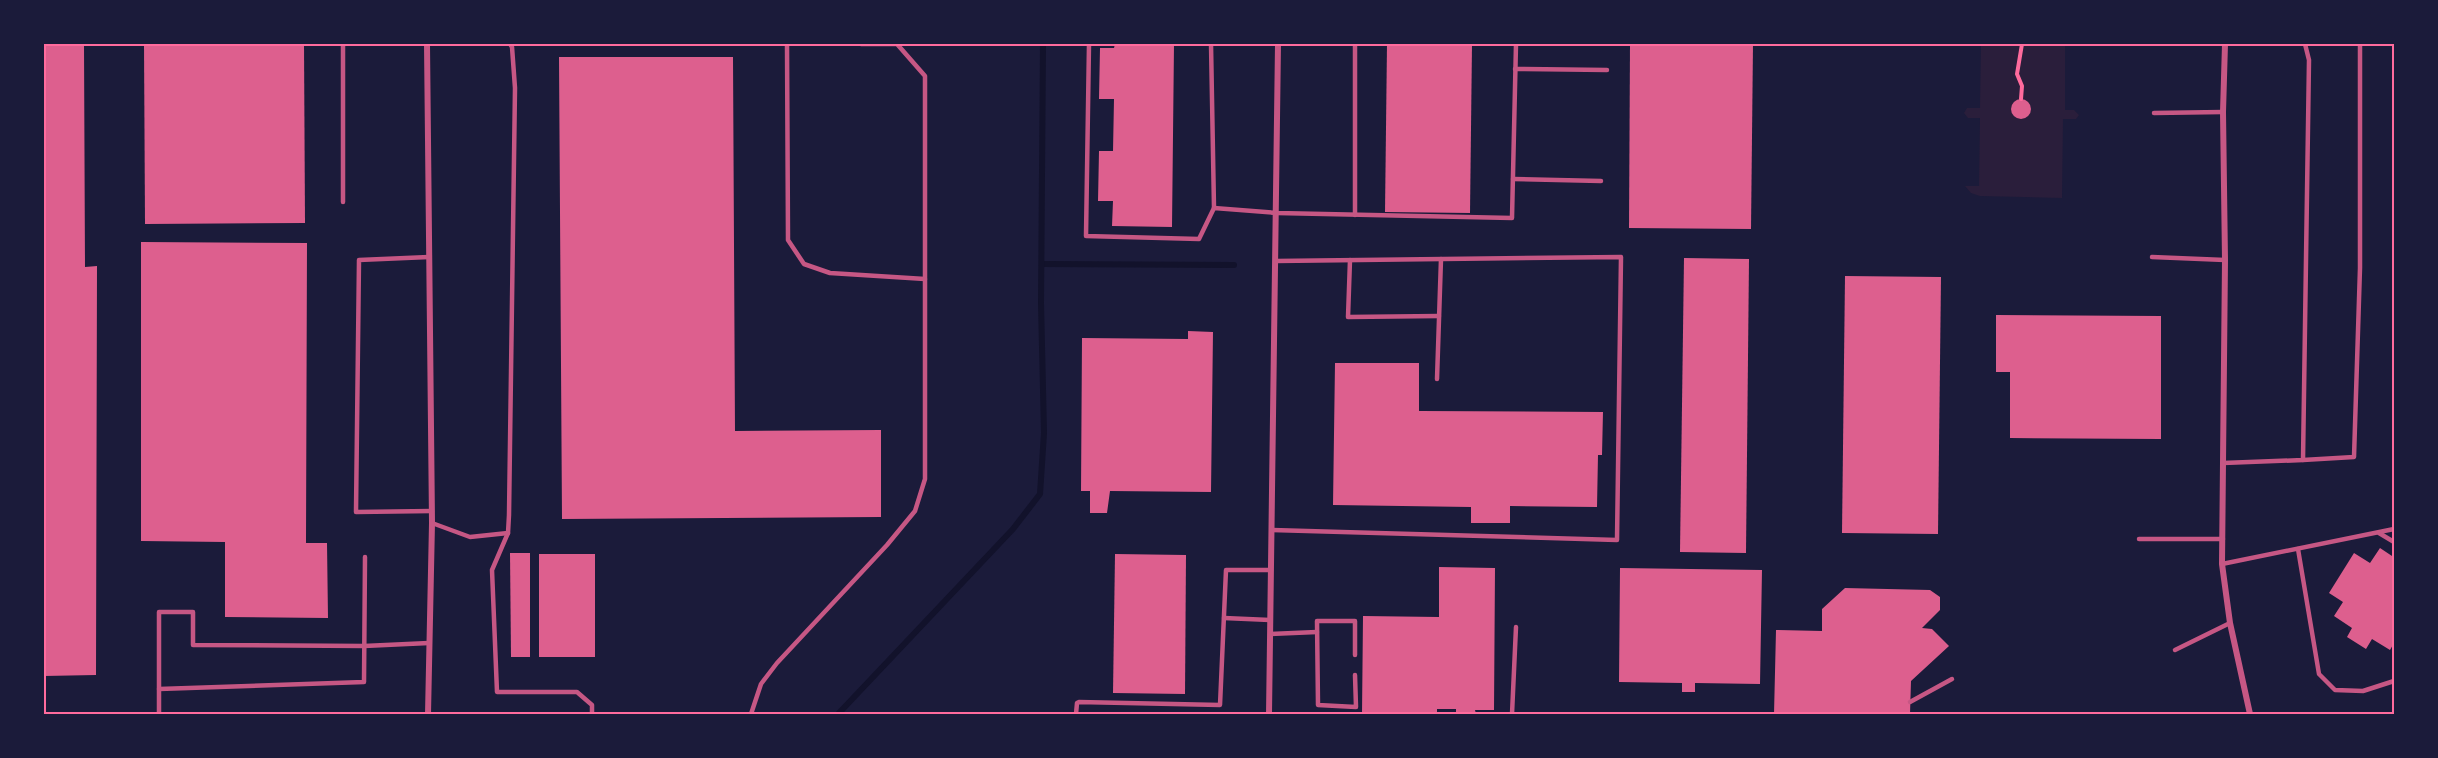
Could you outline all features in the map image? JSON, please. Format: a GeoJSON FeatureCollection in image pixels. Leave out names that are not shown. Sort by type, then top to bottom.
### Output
{"type":"FeatureCollection","features":[{"type":"Feature","properties":{"kind":"street"},"geometry":{"type":"LineString","coordinates":[[427,44],[432,512],[428,714]]}},
{"type":"Feature","properties":{"kind":"street"},"geometry":{"type":"LineString","coordinates":[[1269,714],[1278,44]]}},
{"type":"Feature","properties":{"kind":"street"},"geometry":{"type":"LineString","coordinates":[[2225,44],[2222,564],[2230,623],[2250,714]]}},
{"type":"Feature","properties":{"kind":"lane"},"geometry":{"type":"LineString","coordinates":[[343,44],[343,202]]}},
{"type":"Feature","properties":{"kind":"lane"},"geometry":{"type":"LineString","coordinates":[[510,44],[515,88],[508,533],[492,570],[497,692],[577,692],[592,705],[592,714]]}},
{"type":"Feature","properties":{"kind":"lane"},"geometry":{"type":"LineString","coordinates":[[787,44],[789,240],[804,264],[830,273],[925,279]]}},
{"type":"Feature","properties":{"kind":"lane"},"geometry":{"type":"LineString","coordinates":[[751,714],[761,684],[777,663],[887,545],[915,511],[925,479],[925,76],[897,44],[861,44]]}},
{"type":"Feature","properties":{"kind":"lane"},"geometry":{"type":"LineString","coordinates":[[1089,44],[1086,236],[1199,238],[1214,208],[1211,44]]}},
{"type":"Feature","properties":{"kind":"lane"},"geometry":{"type":"LineString","coordinates":[[1355,44],[1355,215]]}},
{"type":"Feature","properties":{"kind":"lane"},"geometry":{"type":"LineString","coordinates":[[1214,208],[1277,213],[1512,218],[1516,44]]}},
{"type":"Feature","properties":{"kind":"lane"},"geometry":{"type":"LineString","coordinates":[[2303,460],[2309,60],[2305,44]]}},
{"type":"Feature","properties":{"kind":"lane"},"geometry":{"type":"LineString","coordinates":[[2223,463],[2354,457],[2360,268],[2360,44]]}},
{"type":"Feature","properties":{"kind":"lane"},"geometry":{"type":"LineString","coordinates":[[1515,69],[1607,70]]}},
{"type":"Feature","properties":{"kind":"lane"},"geometry":{"type":"LineString","coordinates":[[2154,113],[2223,112]]}},
{"type":"Feature","properties":{"kind":"lane"},"geometry":{"type":"LineString","coordinates":[[1513,179],[1601,181]]}},
{"type":"Feature","properties":{"kind":"lane"},"geometry":{"type":"LineString","coordinates":[[429,257],[359,260],[356,513],[432,512]]}},
{"type":"Feature","properties":{"kind":"lane"},"geometry":{"type":"LineString","coordinates":[[1272,530],[1617,540],[1621,257],[1276,261]]}},
{"type":"Feature","properties":{"kind":"lane"},"geometry":{"type":"LineString","coordinates":[[2152,257],[2225,260]]}},
{"type":"Feature","properties":{"kind":"lane"},"geometry":{"type":"LineString","coordinates":[[1437,379],[1441,259]]}},
{"type":"Feature","properties":{"kind":"lane"},"geometry":{"type":"LineString","coordinates":[[1350,260],[1348,317],[1439,316]]}},
{"type":"Feature","properties":{"kind":"lane"},"geometry":{"type":"LineString","coordinates":[[432,523],[470,537],[508,533]]}},
{"type":"Feature","properties":{"kind":"lane"},"geometry":{"type":"LineString","coordinates":[[2222,564],[2394,529]]}},
{"type":"Feature","properties":{"kind":"lane"},"geometry":{"type":"LineString","coordinates":[[2379,533],[2394,542]]}},
{"type":"Feature","properties":{"kind":"lane"},"geometry":{"type":"LineString","coordinates":[[2139,539],[2223,539]]}},
{"type":"Feature","properties":{"kind":"lane"},"geometry":{"type":"LineString","coordinates":[[2298,549],[2319,674],[2335,690],[2363,691],[2394,681]]}},
{"type":"Feature","properties":{"kind":"lane"},"geometry":{"type":"LineString","coordinates":[[159,688],[364,682],[365,556]]}},
{"type":"Feature","properties":{"kind":"lane"},"geometry":{"type":"LineString","coordinates":[[1076,714],[1079,702],[1218,707],[1222,702],[1226,570],[1271,570]]}},
{"type":"Feature","properties":{"kind":"lane"},"geometry":{"type":"LineString","coordinates":[[159,714],[159,612],[193,612],[193,645],[364,646],[429,643]]}},
{"type":"Feature","properties":{"kind":"lane"},"geometry":{"type":"LineString","coordinates":[[1224,618],[1270,620]]}},
{"type":"Feature","properties":{"kind":"lane"},"geometry":{"type":"LineString","coordinates":[[1355,655],[1355,621],[1317,621],[1318,705],[1356,707],[1355,675]]}},
{"type":"Feature","properties":{"kind":"lane"},"geometry":{"type":"LineString","coordinates":[[2175,650],[2230,623]]}},
{"type":"Feature","properties":{"kind":"lane"},"geometry":{"type":"LineString","coordinates":[[1512,714],[1516,627]]}},
{"type":"Feature","properties":{"kind":"lane"},"geometry":{"type":"LineString","coordinates":[[1270,634],[1317,632]]}},
{"type":"Feature","properties":{"kind":"lane"},"geometry":{"type":"LineString","coordinates":[[1910,702],[1952,679]]}},
{"type":"Feature","properties":{"kind":"path"},"geometry":{"type":"LineString","coordinates":[[2021,99],[2022,86],[2017,74],[2022,44]]}},
{"type":"Feature","properties":{"kind":"shaded area"},"geometry":{"type":"Polygon","coordinates":[[[1981,44],[2065,44],[2065,110],[2074,110],[2079,115],[2076,119],[2063,119],[2062,198],[1980,196],[1971,193],[1965,186],[1979,186],[1980,118],[1968,118],[1964,113],[1967,108],[1980,108],[1981,44]]]}},
{"type":"Feature","properties":{"kind":"building"},"geometry":{"type":"Polygon","coordinates":[[[44,44],[84,44],[85,267],[97,266],[96,675],[44,676],[44,44]]]}},
{"type":"Feature","properties":{"kind":"building"},"geometry":{"type":"Polygon","coordinates":[[[144,44],[304,44],[305,223],[145,224],[144,44]]]}},
{"type":"Feature","properties":{"kind":"building"},"geometry":{"type":"Polygon","coordinates":[[[1115,44],[1174,44],[1172,227],[1112,226],[1113,201],[1098,201],[1099,151],[1113,151],[1114,99],[1099,99],[1100,48],[1114,48],[1115,44]]]}},
{"type":"Feature","properties":{"kind":"building"},"geometry":{"type":"Polygon","coordinates":[[[1387,44],[1472,44],[1470,213],[1385,212],[1387,44]]]}},
{"type":"Feature","properties":{"kind":"building"},"geometry":{"type":"Polygon","coordinates":[[[1630,44],[1753,44],[1751,229],[1629,228],[1630,44]]]}},
{"type":"Feature","properties":{"kind":"building"},"geometry":{"type":"Polygon","coordinates":[[[559,57],[733,57],[735,431],[881,430],[881,517],[562,519],[559,57]]]}},
{"type":"Feature","properties":{"kind":"building"},"geometry":{"type":"Polygon","coordinates":[[[2021,99],[2028,102],[2031,109],[2028,116],[2021,119],[2014,116],[2011,109],[2014,102],[2021,99]]]}},
{"type":"Feature","properties":{"kind":"building"},"geometry":{"type":"Polygon","coordinates":[[[141,242],[307,243],[306,543],[327,543],[328,618],[225,617],[225,542],[141,541],[141,242]]]}},
{"type":"Feature","properties":{"kind":"building"},"geometry":{"type":"Polygon","coordinates":[[[1684,258],[1749,259],[1746,553],[1680,552],[1684,258]]]}},
{"type":"Feature","properties":{"kind":"building"},"geometry":{"type":"Polygon","coordinates":[[[1845,276],[1941,277],[1938,534],[1842,533],[1845,276]]]}},
{"type":"Feature","properties":{"kind":"building"},"geometry":{"type":"Polygon","coordinates":[[[1996,315],[2161,316],[2161,439],[2010,438],[2010,372],[1996,372],[1996,315]]]}},
{"type":"Feature","properties":{"kind":"building"},"geometry":{"type":"Polygon","coordinates":[[[1188,331],[1213,332],[1211,492],[1110,491],[1107,513],[1090,513],[1090,491],[1081,491],[1082,338],[1188,339],[1188,331]]]}},
{"type":"Feature","properties":{"kind":"building"},"geometry":{"type":"Polygon","coordinates":[[[1335,363],[1419,363],[1419,411],[1603,412],[1602,455],[1598,455],[1597,507],[1510,506],[1510,523],[1471,523],[1471,507],[1333,505],[1335,363]]]}},
{"type":"Feature","properties":{"kind":"building"},"geometry":{"type":"Polygon","coordinates":[[[2380,548],[2392,556],[2394,551],[2394,643],[2390,650],[2372,639],[2366,649],[2347,637],[2352,628],[2334,616],[2343,602],[2329,593],[2354,553],[2370,563],[2380,548]]]}},
{"type":"Feature","properties":{"kind":"building"},"geometry":{"type":"Polygon","coordinates":[[[510,553],[530,553],[530,657],[511,657],[510,553]]]}},
{"type":"Feature","properties":{"kind":"building"},"geometry":{"type":"Polygon","coordinates":[[[539,554],[595,554],[595,657],[539,657],[539,554]]]}},
{"type":"Feature","properties":{"kind":"building"},"geometry":{"type":"Polygon","coordinates":[[[1115,554],[1186,555],[1185,694],[1113,693],[1115,554]]]}},
{"type":"Feature","properties":{"kind":"building"},"geometry":{"type":"Polygon","coordinates":[[[1439,567],[1495,568],[1494,710],[1475,710],[1476,714],[1456,714],[1456,709],[1437,709],[1437,714],[1362,714],[1363,616],[1439,617],[1439,567]]]}},
{"type":"Feature","properties":{"kind":"building"},"geometry":{"type":"Polygon","coordinates":[[[1620,568],[1762,570],[1760,684],[1695,683],[1695,692],[1682,692],[1682,683],[1619,682],[1620,568]]]}},
{"type":"Feature","properties":{"kind":"building"},"geometry":{"type":"Polygon","coordinates":[[[1845,588],[1930,590],[1940,597],[1940,610],[1922,628],[1932,629],[1949,646],[1911,681],[1910,714],[1774,714],[1776,630],[1822,631],[1822,609],[1845,588]]]}},
{"type":"Feature","properties":{"kind":"waterway"},"geometry":{"type":"LineString","coordinates":[[839,713],[1013,529],[1040,494],[1044,433],[1041,303],[1043,44]]}},
{"type":"Feature","properties":{"kind":"waterway"},"geometry":{"type":"LineString","coordinates":[[1042,264],[1234,265]]}}]}
